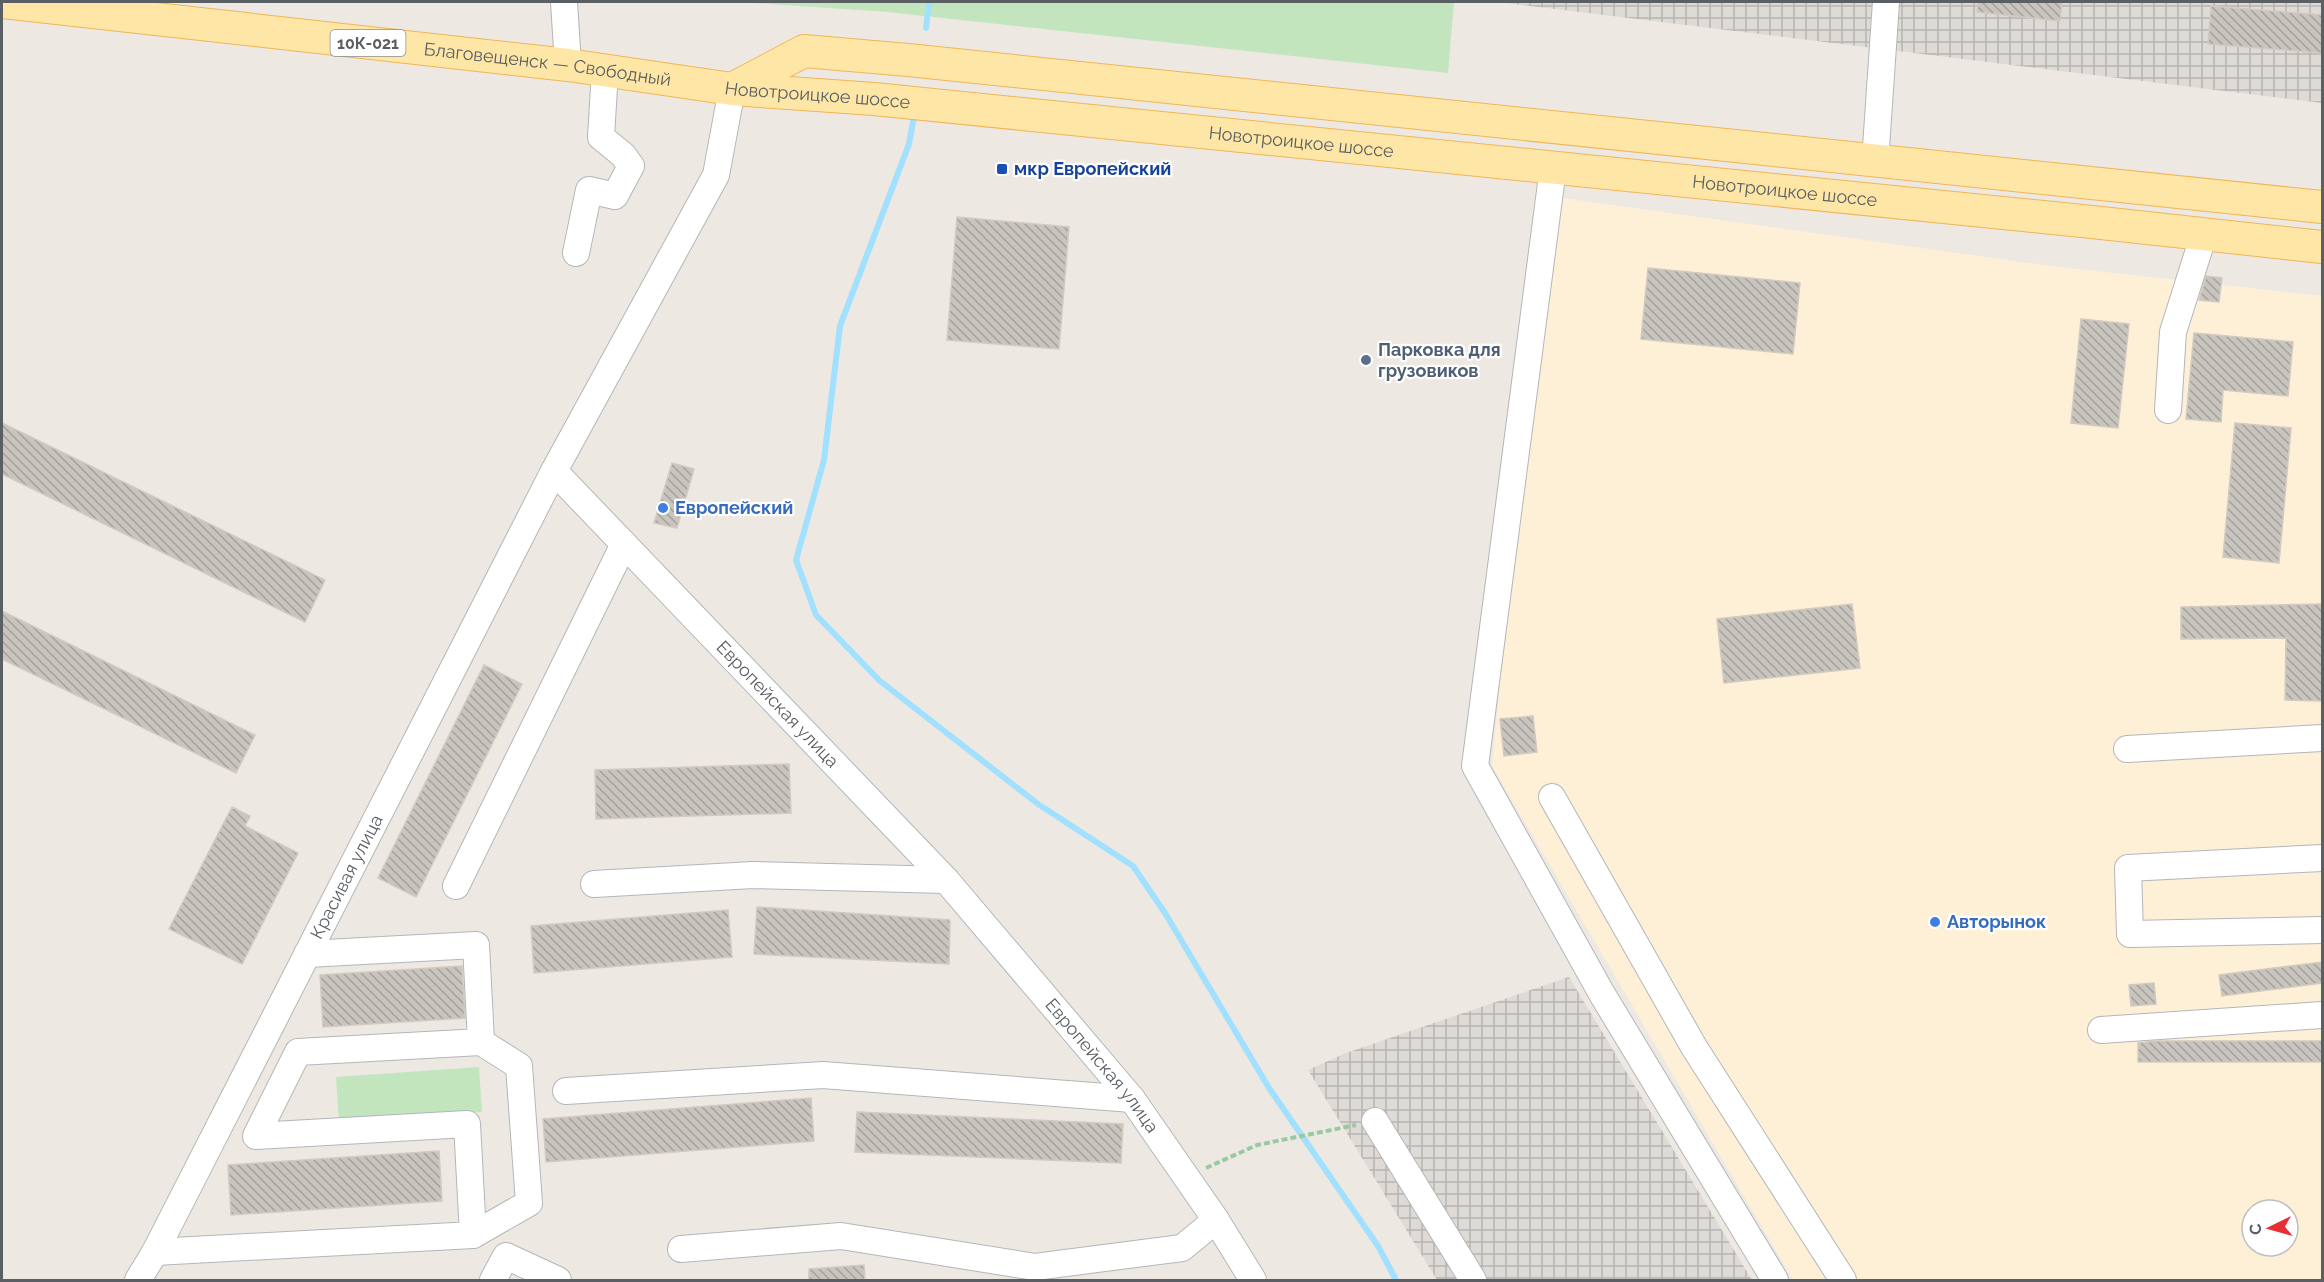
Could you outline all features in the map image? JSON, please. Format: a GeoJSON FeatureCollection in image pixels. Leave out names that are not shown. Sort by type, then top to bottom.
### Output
{"type":"FeatureCollection","features":[{"type":"Feature","properties":{"kind":"main road","name":"Благовещенск — Свободный"},"geometry":{"type":"LineString","coordinates":[[3,2],[568,65],[732,89]]}},
{"type":"Feature","properties":{"kind":"main road","name":"Новотроицкое шоссе"},"geometry":{"type":"LineString","coordinates":[[732,89],[804,51],[2322,207]]}},
{"type":"Feature","properties":{"kind":"main road","name":"Новотроицкое шоссе"},"geometry":{"type":"LineString","coordinates":[[732,89],[874,99],[2322,247]]}},
{"type":"Feature","properties":{"kind":"street"},"geometry":{"type":"LineString","coordinates":[[564,2],[568,65]]}},
{"type":"Feature","properties":{"kind":"street"},"geometry":{"type":"LineString","coordinates":[[1875,162],[1886,2]]}},
{"type":"Feature","properties":{"kind":"street"},"geometry":{"type":"LineString","coordinates":[[576,253],[590,190],[615,196],[631,166],[623,155],[601,137],[605,71]]}},
{"type":"Feature","properties":{"kind":"street"},"geometry":{"type":"LineString","coordinates":[[554,471],[716,175],[732,89]]}},
{"type":"Feature","properties":{"kind":"street"},"geometry":{"type":"LineString","coordinates":[[1553,168],[1474,766],[1602,994],[1775,1281]]}},
{"type":"Feature","properties":{"kind":"street"},"geometry":{"type":"LineString","coordinates":[[2168,410],[2173,332],[2204,234]]}},
{"type":"Feature","properties":{"kind":"street","name":"Европейская улица"},"geometry":{"type":"LineString","coordinates":[[554,471],[946,880],[1132,1099],[1216,1220],[1253,1281]]}},
{"type":"Feature","properties":{"kind":"street","name":"Красивая улица"},"geometry":{"type":"LineString","coordinates":[[138,1281],[155,1252],[554,471]]}},
{"type":"Feature","properties":{"kind":"street"},"geometry":{"type":"LineString","coordinates":[[456,886],[624,544]]}},
{"type":"Feature","properties":{"kind":"street"},"geometry":{"type":"LineString","coordinates":[[2127,749],[2322,738]]}},
{"type":"Feature","properties":{"kind":"street"},"geometry":{"type":"LineString","coordinates":[[1552,797],[1694,1047],[1843,1281]]}},
{"type":"Feature","properties":{"kind":"street"},"geometry":{"type":"LineString","coordinates":[[2322,858],[2128,868],[2130,934],[2322,930]]}},
{"type":"Feature","properties":{"kind":"street"},"geometry":{"type":"LineString","coordinates":[[594,884],[753,875],[946,880]]}},
{"type":"Feature","properties":{"kind":"street"},"geometry":{"type":"LineString","coordinates":[[307,954],[476,945],[481,1042]]}},
{"type":"Feature","properties":{"kind":"street"},"geometry":{"type":"LineString","coordinates":[[2101,1030],[2322,1015]]}},
{"type":"Feature","properties":{"kind":"street"},"geometry":{"type":"LineString","coordinates":[[155,1252],[473,1235],[529,1203],[519,1066],[481,1042],[298,1052],[256,1136],[467,1124],[473,1235]]}},
{"type":"Feature","properties":{"kind":"street"},"geometry":{"type":"LineString","coordinates":[[566,1091],[823,1075],[1132,1099]]}},
{"type":"Feature","properties":{"kind":"street"},"geometry":{"type":"LineString","coordinates":[[1375,1121],[1473,1281]]}},
{"type":"Feature","properties":{"kind":"street"},"geometry":{"type":"LineString","coordinates":[[681,1249],[841,1236],[1035,1267],[1182,1248],[1216,1220]]}},
{"type":"Feature","properties":{"kind":"street"},"geometry":{"type":"LineString","coordinates":[[493,1281],[506,1256],[558,1281]]}},
{"type":"Feature","properties":{"kind":"path"},"geometry":{"type":"LineString","coordinates":[[1186,1176],[1257,1145],[1375,1121]]}},
{"type":"Feature","properties":{"kind":"shaded area"},"geometry":{"type":"Polygon","coordinates":[[[1498,2],[2322,2],[2322,103],[1498,2]]]}},
{"type":"Feature","properties":{"kind":"shaded area"},"geometry":{"type":"Polygon","coordinates":[[[1548,196],[2051,266],[2322,296],[2322,1280],[1793,1280],[1492,766],[1548,196]]]}},
{"type":"Feature","properties":{"kind":"shaded area"},"geometry":{"type":"Polygon","coordinates":[[[1569,977],[1752,1280],[1437,1280],[1308,1070],[1346,1053],[1569,977]]]}},
{"type":"Feature","properties":{"kind":"green space"},"geometry":{"type":"Polygon","coordinates":[[[738,2],[1454,2],[1448,73],[888,12],[738,2]]]}},
{"type":"Feature","properties":{"kind":"green space"},"geometry":{"type":"Polygon","coordinates":[[[479,1067],[482,1112],[339,1122],[336,1077],[479,1067]]]}},
{"type":"Feature","properties":{"kind":"building"},"geometry":{"type":"Polygon","coordinates":[[[1978,2],[2062,2],[2060,21],[1977,12],[1978,2]]]}},
{"type":"Feature","properties":{"kind":"building"},"geometry":{"type":"Polygon","coordinates":[[[2211,6],[2322,15],[2322,53],[2208,44],[2211,6]]]}},
{"type":"Feature","properties":{"kind":"building"},"geometry":{"type":"Polygon","coordinates":[[[957,217],[1069,227],[1059,349],[947,340],[957,217]]]}},
{"type":"Feature","properties":{"kind":"building"},"geometry":{"type":"Polygon","coordinates":[[[1648,268],[1800,283],[1793,354],[1641,339],[1648,268]]]}},
{"type":"Feature","properties":{"kind":"building"},"geometry":{"type":"Polygon","coordinates":[[[2206,276],[2222,278],[2219,302],[2199,300],[2206,276]]]}},
{"type":"Feature","properties":{"kind":"building"},"geometry":{"type":"Polygon","coordinates":[[[2081,319],[2129,324],[2118,428],[2071,423],[2081,319]]]}},
{"type":"Feature","properties":{"kind":"building"},"geometry":{"type":"Polygon","coordinates":[[[2194,333],[2293,342],[2288,396],[2223,390],[2221,422],[2186,419],[2194,333]]]}},
{"type":"Feature","properties":{"kind":"building"},"geometry":{"type":"Polygon","coordinates":[[[2,423],[325,580],[305,622],[2,474],[2,423]]]}},
{"type":"Feature","properties":{"kind":"building"},"geometry":{"type":"Polygon","coordinates":[[[2235,423],[2291,428],[2279,563],[2223,557],[2235,423]]]}},
{"type":"Feature","properties":{"kind":"building"},"geometry":{"type":"Polygon","coordinates":[[[672,463],[694,469],[677,528],[654,523],[672,463]]]}},
{"type":"Feature","properties":{"kind":"building"},"geometry":{"type":"Polygon","coordinates":[[[1852,604],[1860,668],[1724,683],[1717,619],[1852,604]]]}},
{"type":"Feature","properties":{"kind":"building"},"geometry":{"type":"Polygon","coordinates":[[[2322,604],[2322,701],[2285,700],[2286,638],[2181,639],[2181,607],[2322,604]]]}},
{"type":"Feature","properties":{"kind":"building"},"geometry":{"type":"Polygon","coordinates":[[[2,611],[255,735],[236,773],[2,659],[2,611]]]}},
{"type":"Feature","properties":{"kind":"building"},"geometry":{"type":"Polygon","coordinates":[[[484,665],[522,684],[416,897],[378,878],[484,665]]]}},
{"type":"Feature","properties":{"kind":"building"},"geometry":{"type":"Polygon","coordinates":[[[1533,716],[1537,752],[1504,756],[1500,719],[1533,716]]]}},
{"type":"Feature","properties":{"kind":"building"},"geometry":{"type":"Polygon","coordinates":[[[789,764],[791,813],[596,819],[595,770],[789,764]]]}},
{"type":"Feature","properties":{"kind":"building"},"geometry":{"type":"Polygon","coordinates":[[[232,807],[250,816],[245,826],[298,853],[242,964],[169,929],[232,807]]]}},
{"type":"Feature","properties":{"kind":"building"},"geometry":{"type":"Polygon","coordinates":[[[757,907],[950,920],[949,964],[754,954],[757,907]]]}},
{"type":"Feature","properties":{"kind":"building"},"geometry":{"type":"Polygon","coordinates":[[[728,910],[732,957],[534,973],[531,926],[728,910]]]}},
{"type":"Feature","properties":{"kind":"building"},"geometry":{"type":"Polygon","coordinates":[[[2322,962],[2322,983],[2222,996],[2219,975],[2322,962]]]}},
{"type":"Feature","properties":{"kind":"building"},"geometry":{"type":"Polygon","coordinates":[[[462,966],[465,1018],[323,1027],[320,975],[462,966]]]}},
{"type":"Feature","properties":{"kind":"building"},"geometry":{"type":"Polygon","coordinates":[[[2154,983],[2156,1004],[2131,1006],[2129,985],[2154,983]]]}},
{"type":"Feature","properties":{"kind":"building"},"geometry":{"type":"Polygon","coordinates":[[[2322,1041],[2322,1062],[2138,1062],[2138,1043],[2322,1041]]]}},
{"type":"Feature","properties":{"kind":"building"},"geometry":{"type":"Polygon","coordinates":[[[811,1098],[814,1141],[546,1162],[543,1119],[811,1098]]]}},
{"type":"Feature","properties":{"kind":"building"},"geometry":{"type":"Polygon","coordinates":[[[857,1112],[1123,1124],[1121,1163],[855,1152],[857,1112]]]}},
{"type":"Feature","properties":{"kind":"building"},"geometry":{"type":"Polygon","coordinates":[[[439,1151],[442,1201],[231,1215],[228,1165],[439,1151]]]}},
{"type":"Feature","properties":{"kind":"building"},"geometry":{"type":"Polygon","coordinates":[[[864,1265],[865,1281],[809,1281],[809,1269],[864,1265]]]}},
{"type":"Feature","properties":{"kind":"waterway"},"geometry":{"type":"LineString","coordinates":[[926,28],[929,2]]}},
{"type":"Feature","properties":{"kind":"waterway"},"geometry":{"type":"LineString","coordinates":[[914,116],[909,144],[840,326],[824,460],[796,560],[816,615],[880,681],[1038,804],[1133,866],[1165,913],[1269,1088],[1378,1246],[1396,1280]]}},
{"type":"Feature","properties":{"kind":"place","name":"мкр Европейский"},"geometry":{"type":"Point","coordinates":[1002,169]}},
{"type":"Feature","properties":{"kind":"place","name":"Парковка для грузовиков"},"geometry":{"type":"Point","coordinates":[1366,360]}},
{"type":"Feature","properties":{"kind":"place","name":"Европейский"},"geometry":{"type":"Point","coordinates":[663,508]}},
{"type":"Feature","properties":{"kind":"place","name":"Авторынок"},"geometry":{"type":"Point","coordinates":[1935,922]}}]}
